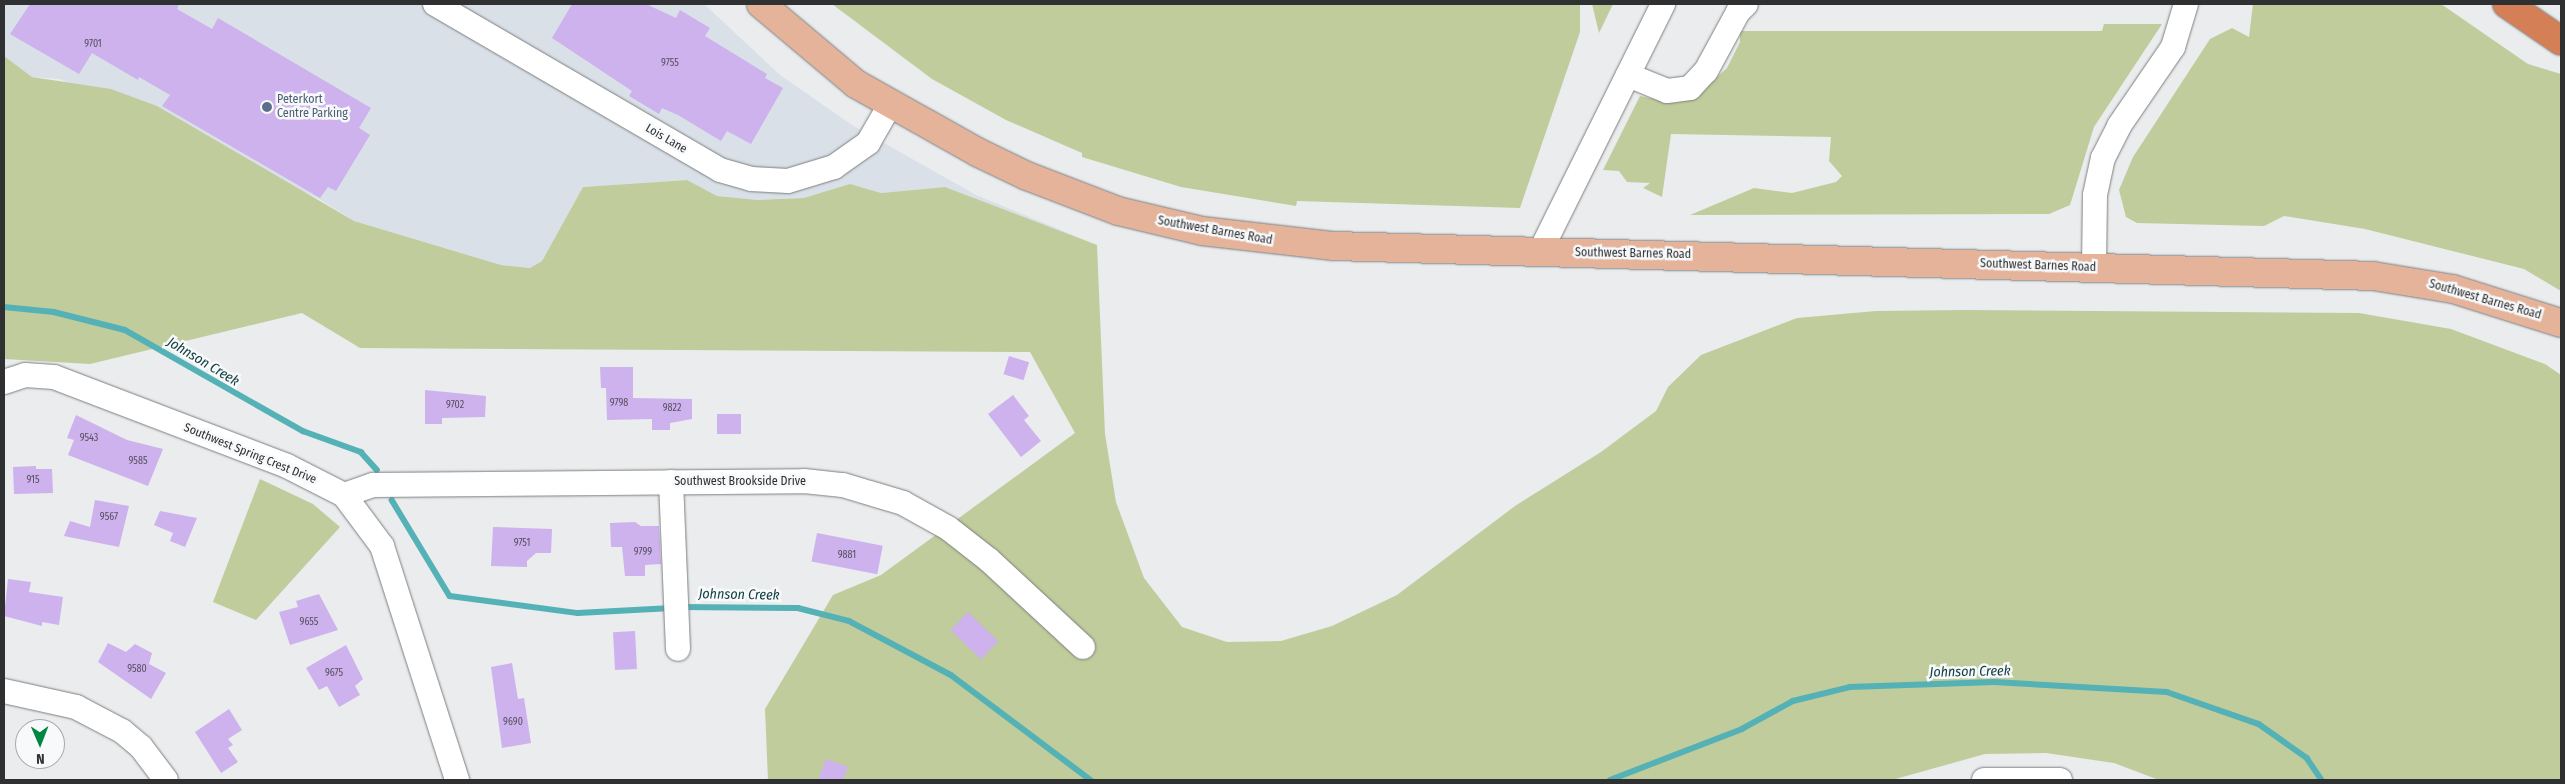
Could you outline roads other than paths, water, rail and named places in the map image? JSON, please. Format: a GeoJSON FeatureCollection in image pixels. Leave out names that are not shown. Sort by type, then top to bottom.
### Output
{"type":"FeatureCollection","features":[{"type":"Feature","properties":{"kind":"highway"},"geometry":{"type":"LineString","coordinates":[[2507,4],[2561,41]]}},
{"type":"Feature","properties":{"kind":"main road","name":"Southwest Barnes Road"},"geometry":{"type":"LineString","coordinates":[[761,4],[856,84],[1027,176],[1152,220],[1279,242],[1540,252],[2327,274],[2414,281],[2495,301],[2561,323]]}},
{"type":"Feature","properties":{"kind":"street","name":"Lois Lane"},"geometry":{"type":"LineString","coordinates":[[435,4],[720,170],[751,179],[788,181],[834,167],[868,143],[891,103]]}},
{"type":"Feature","properties":{"kind":"street"},"geometry":{"type":"LineString","coordinates":[[1540,252],[1663,4]]}},
{"type":"Feature","properties":{"kind":"street"},"geometry":{"type":"LineString","coordinates":[[1628,75],[1667,91],[1679,92],[1700,81],[1732,22],[1746,4]]}},
{"type":"Feature","properties":{"kind":"street"},"geometry":{"type":"LineString","coordinates":[[2094,267],[2095,195],[2103,158],[2119,126],[2174,46],[2186,4]]}},
{"type":"Feature","properties":{"kind":"street","name":"Southwest Spring Crest Drive"},"geometry":{"type":"LineString","coordinates":[[4,382],[25,374],[54,377],[295,469],[344,495],[382,546],[457,780]]}},
{"type":"Feature","properties":{"kind":"street"},"geometry":{"type":"LineString","coordinates":[[671,482],[678,649]]}},
{"type":"Feature","properties":{"kind":"street","name":"Southwest Brookside Drive"},"geometry":{"type":"LineString","coordinates":[[344,495],[373,485],[821,482],[893,500],[965,540],[1083,647]]}},
{"type":"Feature","properties":{"kind":"street"},"geometry":{"type":"LineString","coordinates":[[4,691],[76,707],[122,731],[141,747],[166,780]]}},
{"type":"Feature","properties":{"kind":"street"},"geometry":{"type":"LineString","coordinates":[[1984,780],[2060,780]]}},
{"type":"Feature","properties":{"kind":"waterway","name":"Johnson Creek"},"geometry":{"type":"LineString","coordinates":[[4,307],[54,312],[125,330],[303,431],[361,452],[377,470]]}},
{"type":"Feature","properties":{"kind":"waterway","name":"Johnson Creek"},"geometry":{"type":"LineString","coordinates":[[392,500],[450,596],[578,613],[672,608]]}},
{"type":"Feature","properties":{"kind":"waterway","name":"Johnson Creek"},"geometry":{"type":"LineString","coordinates":[[681,607],[798,608],[849,621],[951,675],[1091,780]]}},
{"type":"Feature","properties":{"kind":"waterway","name":"Johnson Creek"},"geometry":{"type":"LineString","coordinates":[[1610,780],[1742,729],[1793,701],[1850,687],[1994,682],[2167,692],[2259,724],[2307,758],[2322,780]]}},
{"type":"Feature","properties":{"kind":"place","name":"Peterkort Centre Parking"},"geometry":{"type":"Point","coordinates":[267,107]}}]}
